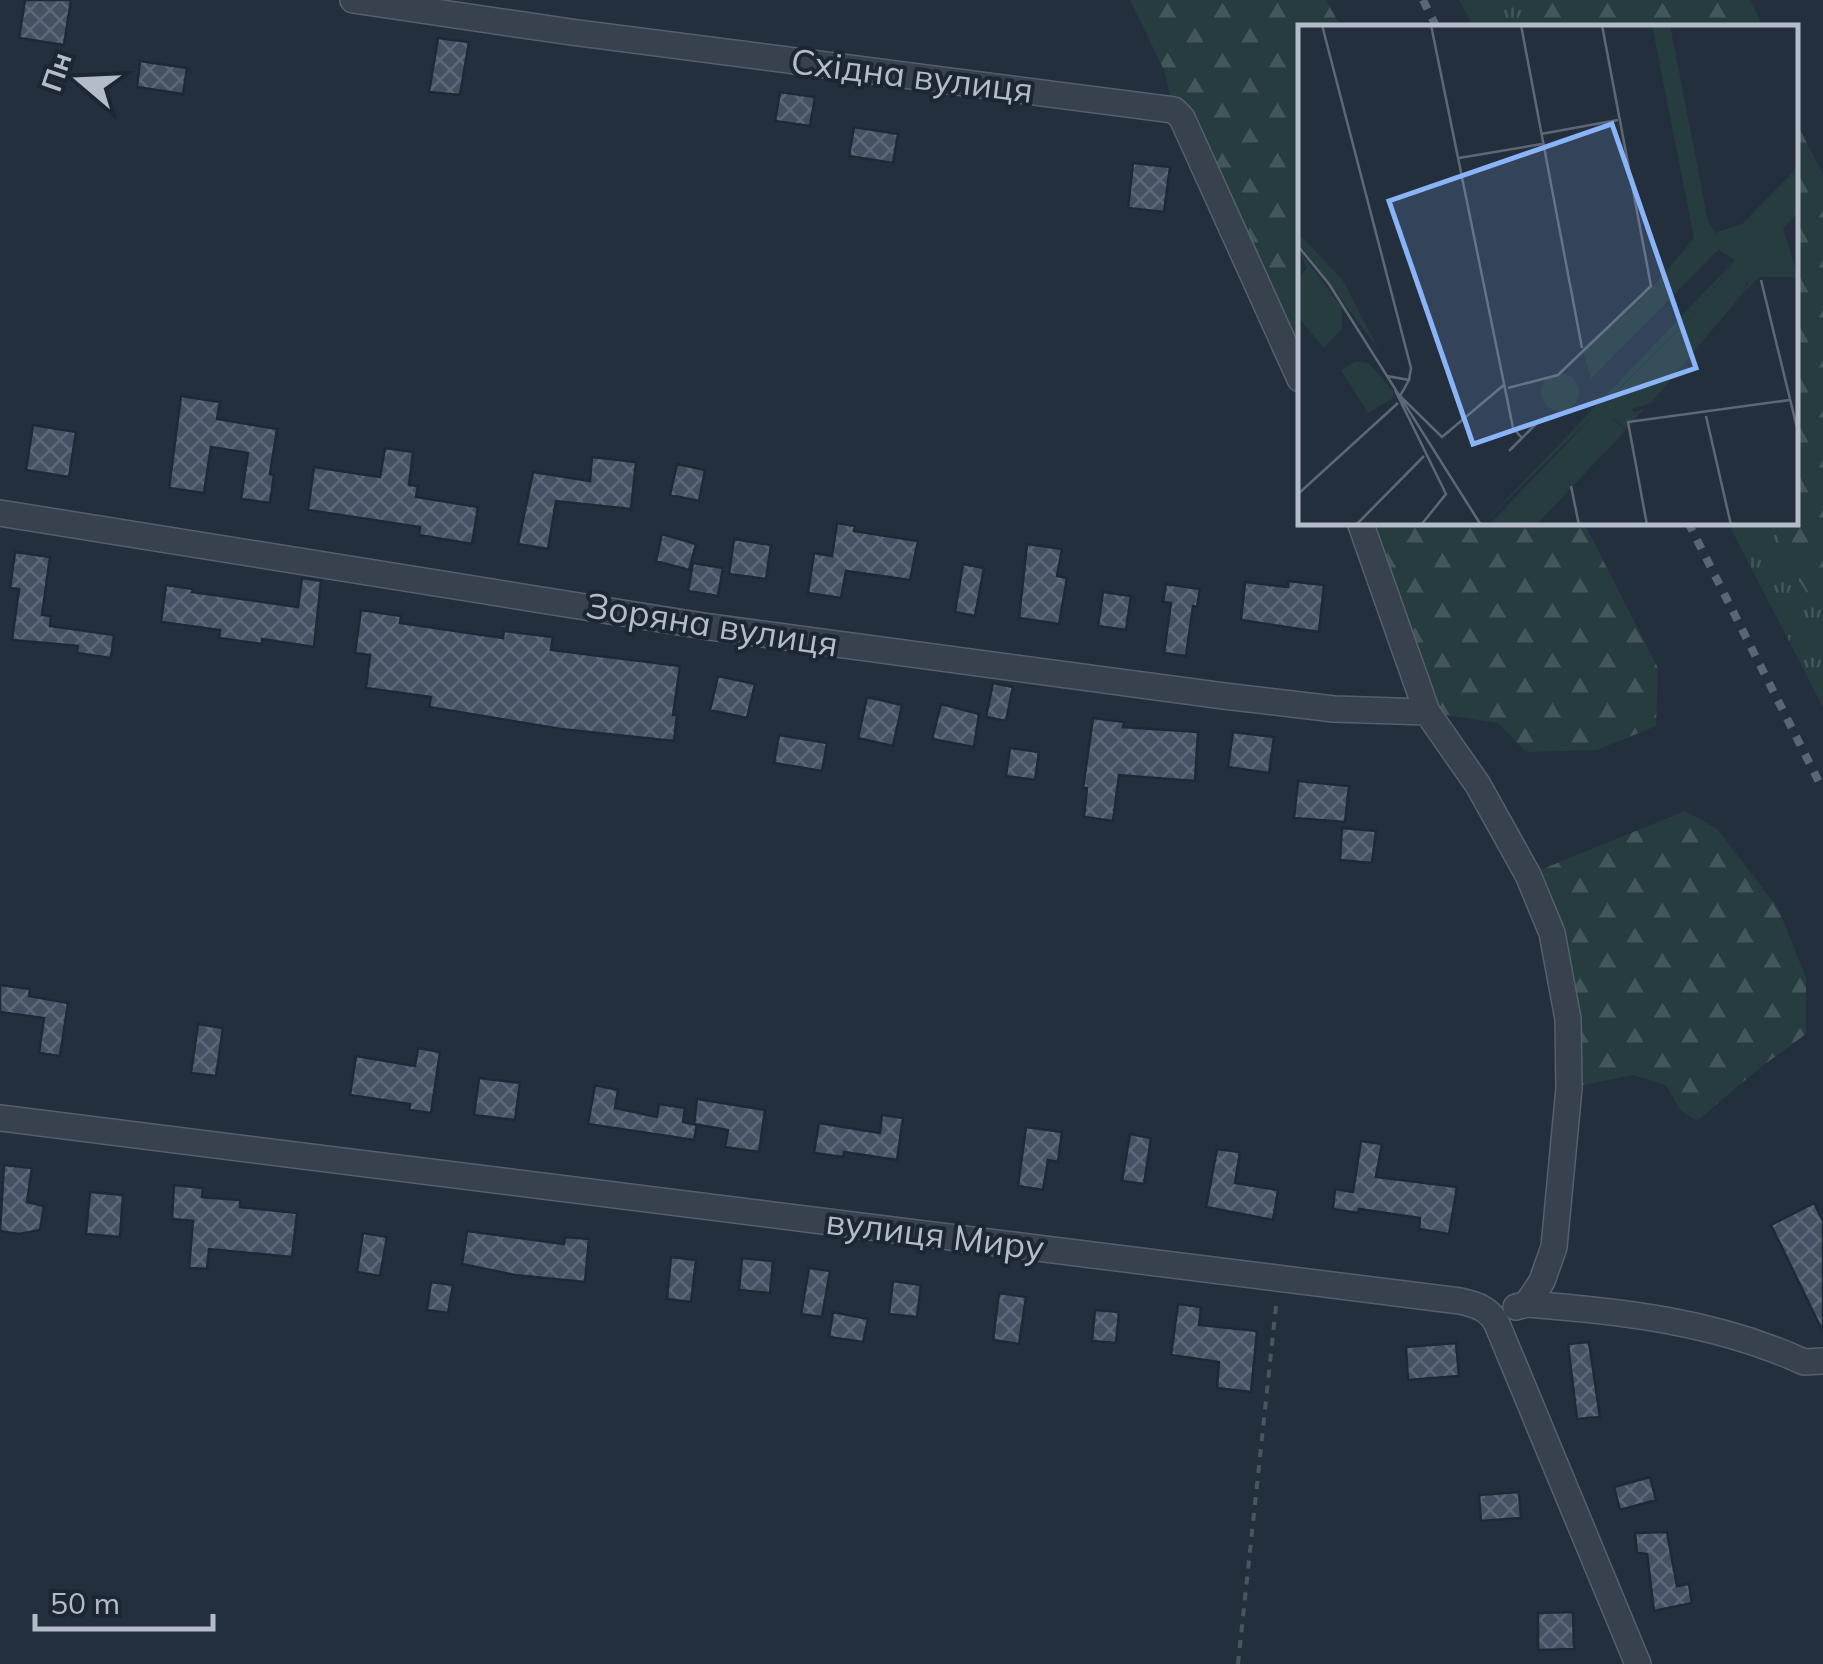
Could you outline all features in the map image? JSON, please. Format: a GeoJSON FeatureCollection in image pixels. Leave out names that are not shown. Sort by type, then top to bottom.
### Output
{"type":"FeatureCollection","features":[{"type":"Feature","properties":{"kind":"street","name":"Східна вулиця"},"geometry":{"type":"LineString","coordinates":[[354,0],[1174,110],[1182,118],[1298,375]]}},
{"type":"Feature","properties":{"kind":"street","name":"Зоряна вулиця"},"geometry":{"type":"LineString","coordinates":[[0,513],[710,626],[1224,696],[1334,709],[1427,712]]}},
{"type":"Feature","properties":{"kind":"street"},"geometry":{"type":"LineString","coordinates":[[1361,525],[1427,712],[1478,785],[1528,875],[1552,934],[1568,1020],[1569,1088],[1554,1247],[1542,1281],[1527,1304]]}},
{"type":"Feature","properties":{"kind":"street","name":"вулиця Миру"},"geometry":{"type":"LineString","coordinates":[[0,1118],[1460,1301],[1480,1306],[1492,1315]]}},
{"type":"Feature","properties":{"kind":"street"},"geometry":{"type":"LineString","coordinates":[[1638,1664],[1492,1315],[1527,1304],[1631,1312],[1690,1324],[1804,1362],[1823,1360]]}},
{"type":"Feature","properties":{"kind":"path"},"geometry":{"type":"LineString","coordinates":[[1238,1664],[1276,1306],[1258,1276]]}},
{"type":"Feature","properties":{"kind":"green space"},"geometry":{"type":"Polygon","coordinates":[[[1130,0],[1326,0],[1340,25],[1298,25],[1298,378],[1174,110],[1164,70],[1130,0]]]}},
{"type":"Feature","properties":{"kind":"green space"},"geometry":{"type":"Polygon","coordinates":[[[1459,0],[1523,0],[1537,25],[1473,25],[1459,0]]]}},
{"type":"Feature","properties":{"kind":"green space"},"geometry":{"type":"Polygon","coordinates":[[[1523,0],[1750,0],[1762,25],[1537,25],[1523,0]]]}},
{"type":"Feature","properties":{"kind":"green space"},"geometry":{"type":"Polygon","coordinates":[[[1798,126],[1823,174],[1823,598],[1808,595],[1780,550],[1776,525],[1798,525],[1798,126]]]}},
{"type":"Feature","properties":{"kind":"green space"},"geometry":{"type":"Polygon","coordinates":[[[1361,525],[1585,525],[1658,668],[1656,726],[1597,750],[1526,752],[1498,723],[1427,712],[1361,525]]]}},
{"type":"Feature","properties":{"kind":"green space"},"geometry":{"type":"Polygon","coordinates":[[[1729,525],[1776,525],[1780,550],[1808,595],[1823,598],[1823,707],[1729,525]]]}},
{"type":"Feature","properties":{"kind":"green space"},"geometry":{"type":"Polygon","coordinates":[[[1685,811],[1717,829],[1778,908],[1806,978],[1806,1034],[1697,1121],[1680,1110],[1666,1085],[1633,1075],[1569,1088],[1568,1019],[1528,875],[1685,811]]]}},
{"type":"Feature","properties":{"kind":"building"},"geometry":{"type":"Polygon","coordinates":[[[25,0],[71,0],[64,45],[19,38],[25,0]]]}},
{"type":"Feature","properties":{"kind":"building"},"geometry":{"type":"Polygon","coordinates":[[[438,38],[469,42],[460,95],[429,92],[438,38]]]}},
{"type":"Feature","properties":{"kind":"building"},"geometry":{"type":"Polygon","coordinates":[[[140,61],[187,68],[183,94],[137,87],[140,61]]]}},
{"type":"Feature","properties":{"kind":"building"},"geometry":{"type":"Polygon","coordinates":[[[780,92],[815,97],[810,126],[775,121],[780,92]]]}},
{"type":"Feature","properties":{"kind":"building"},"geometry":{"type":"Polygon","coordinates":[[[854,127],[898,134],[893,163],[849,156],[854,127]]]}},
{"type":"Feature","properties":{"kind":"building"},"geometry":{"type":"Polygon","coordinates":[[[1133,163],[1170,167],[1164,212],[1128,208],[1133,163]]]}},
{"type":"Feature","properties":{"kind":"building"},"geometry":{"type":"Polygon","coordinates":[[[181,396],[220,402],[217,419],[277,429],[270,503],[241,499],[248,453],[211,447],[204,493],[169,488],[181,396]]]}},
{"type":"Feature","properties":{"kind":"building"},"geometry":{"type":"Polygon","coordinates":[[[33,425],[76,432],[69,477],[26,470],[33,425]]]}},
{"type":"Feature","properties":{"kind":"building"},"geometry":{"type":"Polygon","coordinates":[[[385,448],[413,452],[409,485],[418,486],[416,497],[478,507],[472,544],[419,535],[420,527],[308,510],[314,467],[380,477],[385,448]]]}},
{"type":"Feature","properties":{"kind":"building"},"geometry":{"type":"Polygon","coordinates":[[[592,457],[636,462],[631,509],[556,501],[548,549],[518,544],[533,472],[590,481],[592,457]]]}},
{"type":"Feature","properties":{"kind":"building"},"geometry":{"type":"Polygon","coordinates":[[[677,464],[705,470],[699,501],[670,495],[677,464]]]}},
{"type":"Feature","properties":{"kind":"building"},"geometry":{"type":"Polygon","coordinates":[[[837,523],[855,526],[854,531],[918,541],[910,580],[846,571],[841,598],[808,593],[814,553],[832,556],[837,523]]]}},
{"type":"Feature","properties":{"kind":"building"},"geometry":{"type":"Polygon","coordinates":[[[662,534],[696,544],[689,570],[656,561],[662,534]]]}},
{"type":"Feature","properties":{"kind":"building"},"geometry":{"type":"Polygon","coordinates":[[[734,539],[771,545],[766,579],[729,574],[734,539]]]}},
{"type":"Feature","properties":{"kind":"building"},"geometry":{"type":"Polygon","coordinates":[[[1027,544],[1062,549],[1057,576],[1067,578],[1059,624],[1019,618],[1027,544]]]}},
{"type":"Feature","properties":{"kind":"building"},"geometry":{"type":"Polygon","coordinates":[[[15,552],[50,557],[42,615],[51,616],[50,626],[114,635],[111,658],[77,653],[78,646],[12,640],[19,589],[10,588],[15,552]]]}},
{"type":"Feature","properties":{"kind":"building"},"geometry":{"type":"Polygon","coordinates":[[[693,563],[723,568],[718,596],[688,591],[693,563]]]}},
{"type":"Feature","properties":{"kind":"building"},"geometry":{"type":"Polygon","coordinates":[[[963,564],[984,568],[975,616],[955,612],[963,564]]]}},
{"type":"Feature","properties":{"kind":"building"},"geometry":{"type":"Polygon","coordinates":[[[302,578],[321,581],[314,647],[262,639],[262,644],[219,638],[220,630],[161,622],[166,585],[298,607],[302,578]]]}},
{"type":"Feature","properties":{"kind":"building"},"geometry":{"type":"Polygon","coordinates":[[[1288,581],[1324,585],[1319,632],[1241,620],[1245,582],[1288,587],[1288,581]]]}},
{"type":"Feature","properties":{"kind":"building"},"geometry":{"type":"Polygon","coordinates":[[[1166,584],[1200,589],[1197,607],[1193,606],[1186,656],[1164,653],[1171,603],[1163,602],[1166,584]]]}},
{"type":"Feature","properties":{"kind":"building"},"geometry":{"type":"Polygon","coordinates":[[[1103,592],[1131,596],[1126,630],[1098,626],[1103,592]]]}},
{"type":"Feature","properties":{"kind":"building"},"geometry":{"type":"Polygon","coordinates":[[[361,610],[401,616],[400,623],[503,638],[504,631],[553,637],[551,650],[680,666],[673,715],[677,715],[674,741],[561,729],[429,707],[431,697],[366,688],[370,655],[355,653],[361,610]]]}},
{"type":"Feature","properties":{"kind":"building"},"geometry":{"type":"Polygon","coordinates":[[[718,676],[755,684],[747,718],[710,710],[718,676]]]}},
{"type":"Feature","properties":{"kind":"building"},"geometry":{"type":"Polygon","coordinates":[[[993,683],[1013,687],[1006,721],[986,717],[993,683]]]}},
{"type":"Feature","properties":{"kind":"building"},"geometry":{"type":"Polygon","coordinates":[[[867,697],[902,705],[893,746],[858,738],[867,697]]]}},
{"type":"Feature","properties":{"kind":"building"},"geometry":{"type":"Polygon","coordinates":[[[941,704],[979,714],[974,747],[932,739],[941,704]]]}},
{"type":"Feature","properties":{"kind":"building"},"geometry":{"type":"Polygon","coordinates":[[[1093,718],[1124,722],[1123,727],[1198,732],[1195,781],[1119,775],[1113,821],[1084,817],[1087,788],[1083,788],[1093,718]]]}},
{"type":"Feature","properties":{"kind":"building"},"geometry":{"type":"Polygon","coordinates":[[[1233,732],[1274,737],[1269,773],[1228,767],[1233,732]]]}},
{"type":"Feature","properties":{"kind":"building"},"geometry":{"type":"Polygon","coordinates":[[[779,735],[827,743],[822,771],[774,763],[779,735]]]}},
{"type":"Feature","properties":{"kind":"building"},"geometry":{"type":"Polygon","coordinates":[[[1010,748],[1039,752],[1035,780],[1006,776],[1010,748]]]}},
{"type":"Feature","properties":{"kind":"building"},"geometry":{"type":"Polygon","coordinates":[[[1298,781],[1349,786],[1345,822],[1294,818],[1298,781]]]}},
{"type":"Feature","properties":{"kind":"building"},"geometry":{"type":"Polygon","coordinates":[[[1342,828],[1376,831],[1372,863],[1340,860],[1342,828]]]}},
{"type":"Feature","properties":{"kind":"building"},"geometry":{"type":"Polygon","coordinates":[[[0,985],[30,989],[29,996],[68,1003],[60,1056],[39,1053],[44,1018],[0,1012],[0,985]]]}},
{"type":"Feature","properties":{"kind":"building"},"geometry":{"type":"Polygon","coordinates":[[[198,1024],[223,1028],[216,1076],[191,1073],[198,1024]]]}},
{"type":"Feature","properties":{"kind":"building"},"geometry":{"type":"Polygon","coordinates":[[[418,1048],[440,1052],[431,1113],[409,1110],[410,1104],[350,1095],[356,1056],[415,1066],[418,1048]]]}},
{"type":"Feature","properties":{"kind":"building"},"geometry":{"type":"Polygon","coordinates":[[[479,1078],[520,1083],[515,1120],[474,1115],[479,1078]]]}},
{"type":"Feature","properties":{"kind":"building"},"geometry":{"type":"Polygon","coordinates":[[[595,1085],[618,1090],[615,1108],[657,1117],[659,1104],[685,1108],[683,1122],[697,1125],[694,1140],[588,1124],[595,1085]]]}},
{"type":"Feature","properties":{"kind":"building"},"geometry":{"type":"Polygon","coordinates":[[[697,1099],[765,1110],[759,1152],[725,1147],[728,1130],[694,1124],[697,1099]]]}},
{"type":"Feature","properties":{"kind":"building"},"geometry":{"type":"Polygon","coordinates":[[[882,1115],[903,1118],[897,1160],[844,1152],[843,1157],[814,1153],[819,1123],[880,1133],[882,1115]]]}},
{"type":"Feature","properties":{"kind":"building"},"geometry":{"type":"Polygon","coordinates":[[[1026,1127],[1062,1132],[1058,1162],[1048,1160],[1043,1190],[1018,1186],[1026,1127]]]}},
{"type":"Feature","properties":{"kind":"building"},"geometry":{"type":"Polygon","coordinates":[[[1130,1134],[1151,1138],[1144,1184],[1122,1181],[1130,1134]]]}},
{"type":"Feature","properties":{"kind":"building"},"geometry":{"type":"Polygon","coordinates":[[[1361,1141],[1382,1144],[1376,1177],[1457,1187],[1449,1234],[1419,1229],[1420,1218],[1333,1209],[1335,1189],[1353,1192],[1361,1141]]]}},
{"type":"Feature","properties":{"kind":"building"},"geometry":{"type":"Polygon","coordinates":[[[1217,1149],[1240,1152],[1235,1183],[1278,1190],[1273,1220],[1206,1207],[1217,1149]]]}},
{"type":"Feature","properties":{"kind":"building"},"geometry":{"type":"Polygon","coordinates":[[[4,1165],[32,1168],[27,1202],[44,1206],[40,1230],[19,1234],[0,1231],[4,1165]]]}},
{"type":"Feature","properties":{"kind":"building"},"geometry":{"type":"Polygon","coordinates":[[[174,1185],[203,1188],[202,1197],[240,1200],[240,1207],[297,1213],[292,1257],[209,1249],[207,1269],[189,1268],[193,1221],[172,1219],[174,1185]]]}},
{"type":"Feature","properties":{"kind":"building"},"geometry":{"type":"Polygon","coordinates":[[[90,1192],[123,1195],[120,1237],[86,1234],[90,1192]]]}},
{"type":"Feature","properties":{"kind":"building"},"geometry":{"type":"Polygon","coordinates":[[[1814,1203],[1823,1221],[1823,1332],[1771,1225],[1814,1203]]]}},
{"type":"Feature","properties":{"kind":"building"},"geometry":{"type":"Polygon","coordinates":[[[467,1231],[564,1244],[565,1237],[589,1239],[585,1282],[515,1275],[462,1264],[467,1231]]]}},
{"type":"Feature","properties":{"kind":"building"},"geometry":{"type":"Polygon","coordinates":[[[363,1233],[387,1237],[380,1276],[357,1272],[363,1233]]]}},
{"type":"Feature","properties":{"kind":"building"},"geometry":{"type":"Polygon","coordinates":[[[671,1257],[696,1260],[691,1302],[667,1299],[671,1257]]]}},
{"type":"Feature","properties":{"kind":"building"},"geometry":{"type":"Polygon","coordinates":[[[742,1258],[773,1261],[770,1293],[739,1290],[742,1258]]]}},
{"type":"Feature","properties":{"kind":"building"},"geometry":{"type":"Polygon","coordinates":[[[809,1268],[830,1271],[822,1317],[801,1314],[809,1268]]]}},
{"type":"Feature","properties":{"kind":"building"},"geometry":{"type":"Polygon","coordinates":[[[893,1281],[921,1285],[917,1317],[889,1314],[893,1281]]]}},
{"type":"Feature","properties":{"kind":"building"},"geometry":{"type":"Polygon","coordinates":[[[431,1282],[453,1285],[448,1313],[427,1310],[431,1282]]]}},
{"type":"Feature","properties":{"kind":"building"},"geometry":{"type":"Polygon","coordinates":[[[999,1293],[1026,1297],[1019,1344],[993,1340],[999,1293]]]}},
{"type":"Feature","properties":{"kind":"building"},"geometry":{"type":"Polygon","coordinates":[[[1178,1304],[1201,1307],[1199,1325],[1257,1331],[1251,1392],[1217,1388],[1219,1362],[1171,1355],[1178,1304]]]}},
{"type":"Feature","properties":{"kind":"building"},"geometry":{"type":"Polygon","coordinates":[[[1095,1310],[1119,1312],[1116,1343],[1092,1341],[1095,1310]]]}},
{"type":"Feature","properties":{"kind":"building"},"geometry":{"type":"Polygon","coordinates":[[[833,1312],[868,1319],[863,1342],[829,1337],[833,1312]]]}},
{"type":"Feature","properties":{"kind":"building"},"geometry":{"type":"Polygon","coordinates":[[[1589,1342],[1600,1417],[1577,1419],[1568,1344],[1589,1342]]]}},
{"type":"Feature","properties":{"kind":"building"},"geometry":{"type":"Polygon","coordinates":[[[1456,1343],[1459,1376],[1408,1380],[1406,1347],[1456,1343]]]}},
{"type":"Feature","properties":{"kind":"building"},"geometry":{"type":"Polygon","coordinates":[[[1650,1477],[1656,1500],[1620,1510],[1614,1487],[1650,1477]]]}},
{"type":"Feature","properties":{"kind":"building"},"geometry":{"type":"Polygon","coordinates":[[[1519,1492],[1521,1518],[1481,1521],[1479,1495],[1519,1492]]]}},
{"type":"Feature","properties":{"kind":"building"},"geometry":{"type":"Polygon","coordinates":[[[1667,1532],[1677,1586],[1689,1584],[1692,1603],[1654,1611],[1647,1554],[1637,1553],[1635,1533],[1667,1532]]]}},
{"type":"Feature","properties":{"kind":"building"},"geometry":{"type":"Polygon","coordinates":[[[1573,1612],[1574,1649],[1538,1650],[1538,1613],[1573,1612]]]}},
{"type":"Feature","properties":{"kind":"railway"},"geometry":{"type":"LineString","coordinates":[[1423,0],[1436,25]]}},
{"type":"Feature","properties":{"kind":"railway"},"geometry":{"type":"LineString","coordinates":[[1690,525],[1823,790]]}}]}
